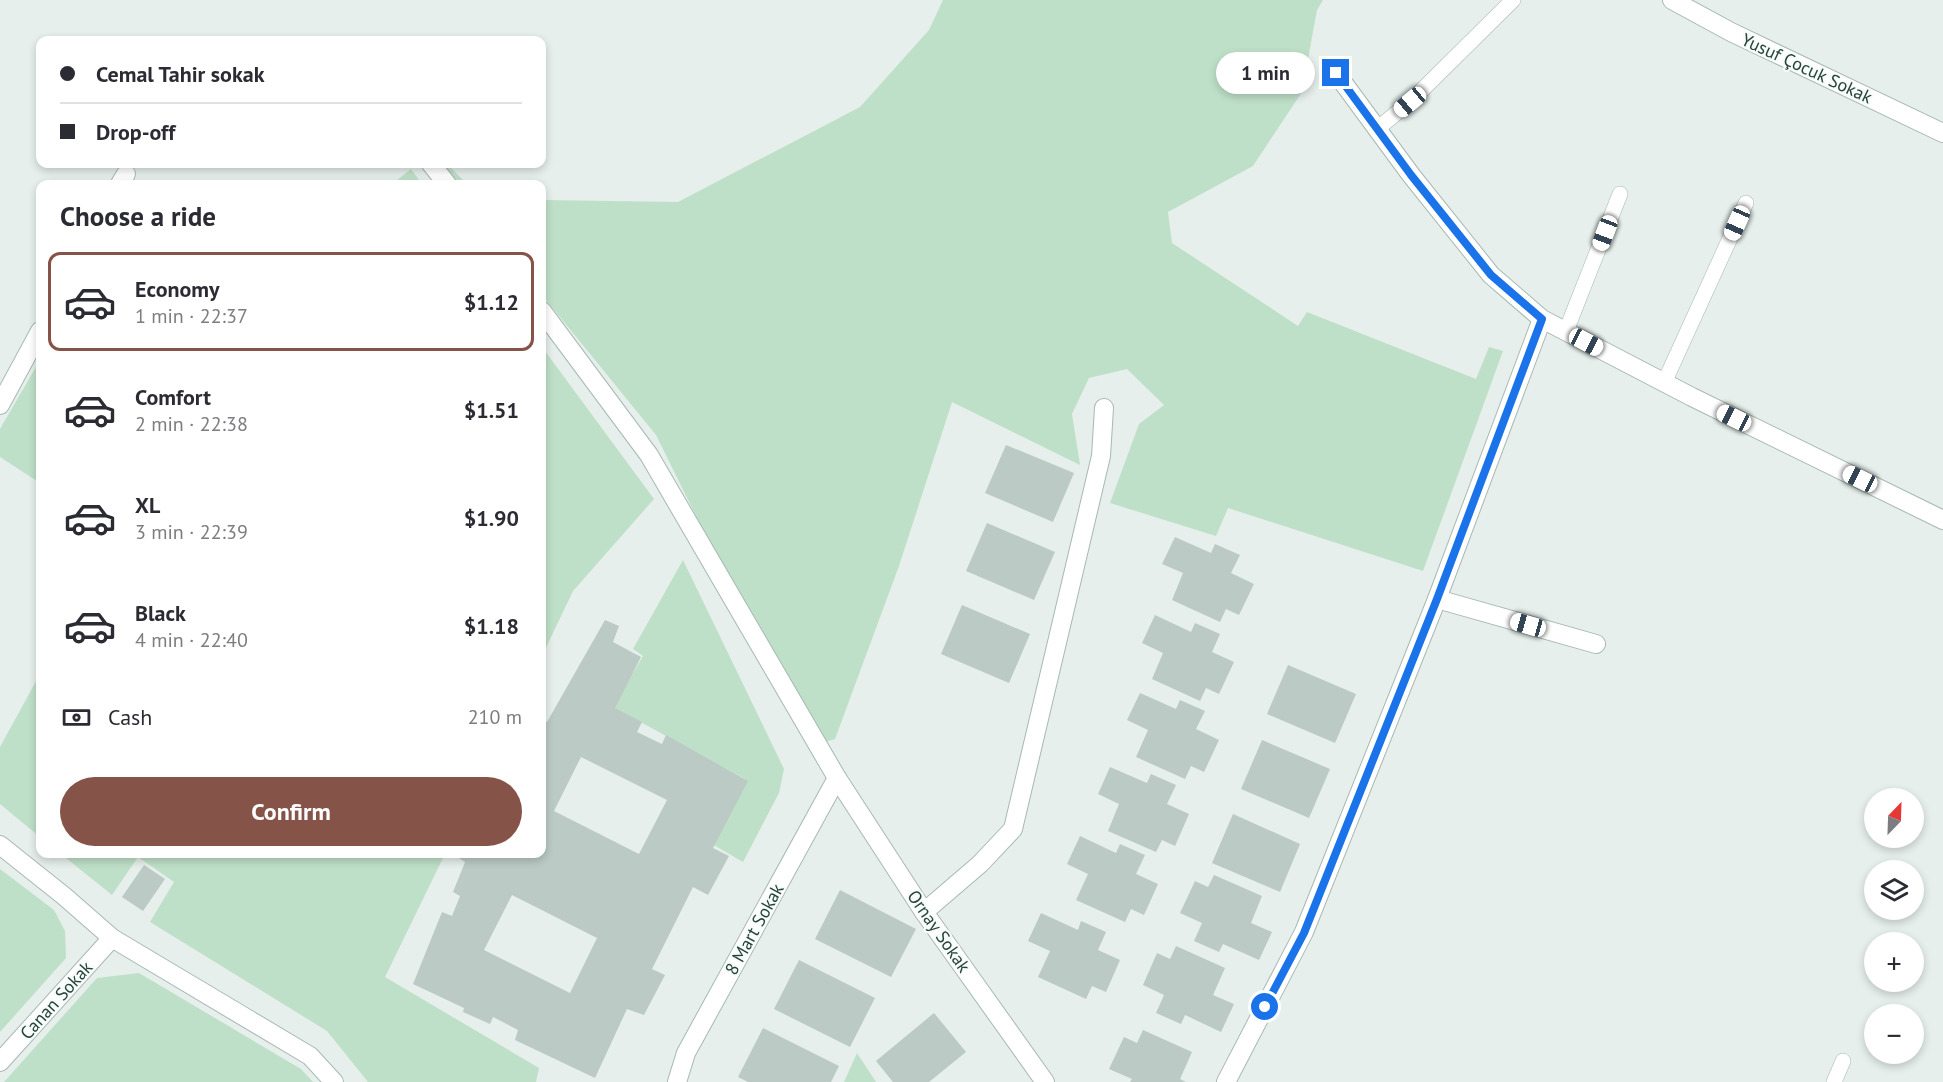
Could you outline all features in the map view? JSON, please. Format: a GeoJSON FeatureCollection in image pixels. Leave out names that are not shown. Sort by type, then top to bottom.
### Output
{"type":"FeatureCollection","features":[{"type":"Feature","properties":{"kind":"street","name":"Yusuf Çocuk Sokak"},"geometry":{"type":"LineString","coordinates":[[1672,0],[1731,32],[1943,133]]}},
{"type":"Feature","properties":{"kind":"street"},"geometry":{"type":"LineString","coordinates":[[1336,73],[1411,175],[1491,275],[1542,319],[1664,383],[1943,520]]}},
{"type":"Feature","properties":{"kind":"street"},"geometry":{"type":"LineString","coordinates":[[434,168],[444,180]]}},
{"type":"Feature","properties":{"kind":"street","name":"Ornay Sokak"},"geometry":{"type":"LineString","coordinates":[[546,316],[649,454],[837,778],[924,912],[1045,1082]]}},
{"type":"Feature","properties":{"kind":"street"},"geometry":{"type":"LineString","coordinates":[[1226,1082],[1304,933],[1437,599],[1542,319]]}},
{"type":"Feature","properties":{"kind":"street"},"geometry":{"type":"LineString","coordinates":[[0,405],[36,338]]}},
{"type":"Feature","properties":{"kind":"street"},"geometry":{"type":"LineString","coordinates":[[924,912],[980,864],[1014,829],[1101,456],[1104,408]]}},
{"type":"Feature","properties":{"kind":"street"},"geometry":{"type":"LineString","coordinates":[[1437,599],[1596,644]]}},
{"type":"Feature","properties":{"kind":"street","name":"8 Mart Sokak"},"geometry":{"type":"LineString","coordinates":[[676,1082],[686,1053],[837,778]]}},
{"type":"Feature","properties":{"kind":"street"},"geometry":{"type":"LineString","coordinates":[[0,845],[112,938],[310,1056],[334,1082]]}},
{"type":"Feature","properties":{"kind":"street","name":"Canan Sokak"},"geometry":{"type":"LineString","coordinates":[[0,1062],[112,938]]}},
{"type":"Feature","properties":{"kind":"lane"},"geometry":{"type":"LineString","coordinates":[[1377,129],[1410,102],[1513,0]]}},
{"type":"Feature","properties":{"kind":"lane"},"geometry":{"type":"LineString","coordinates":[[1566,331],[1620,194]]}},
{"type":"Feature","properties":{"kind":"lane"},"geometry":{"type":"LineString","coordinates":[[1664,383],[1746,203]]}},
{"type":"Feature","properties":{"kind":"lane"},"geometry":{"type":"LineString","coordinates":[[1834,1082],[1843,1061]]}},
{"type":"Feature","properties":{"kind":"green space"},"geometry":{"type":"Polygon","coordinates":[[[943,0],[1323,0],[1317,10],[1302,92],[1253,166],[1168,212],[1172,243],[1298,326],[1307,312],[1476,379],[1489,347],[1503,351],[1423,571],[1228,508],[1216,536],[1110,503],[1139,424],[1164,405],[1127,369],[1089,378],[1072,414],[1080,465],[952,402],[899,566],[835,739],[822,743],[797,721],[656,435],[546,300],[546,200],[678,202],[860,107],[929,30],[943,0]]]}},
{"type":"Feature","properties":{"kind":"green space"},"geometry":{"type":"Polygon","coordinates":[[[446,168],[451,168],[463,180],[453,180],[446,168]]]}},
{"type":"Feature","properties":{"kind":"green space"},"geometry":{"type":"Polygon","coordinates":[[[411,169],[419,180],[397,180],[411,169]]]}},
{"type":"Feature","properties":{"kind":"green space"},"geometry":{"type":"Polygon","coordinates":[[[546,352],[654,499],[573,591],[546,648],[546,352]]]}},
{"type":"Feature","properties":{"kind":"green space"},"geometry":{"type":"Polygon","coordinates":[[[36,367],[36,480],[0,457],[0,429],[36,367]]]}},
{"type":"Feature","properties":{"kind":"green space"},"geometry":{"type":"Polygon","coordinates":[[[683,560],[784,769],[779,793],[743,862],[712,844],[745,779],[613,707],[643,656],[633,649],[683,560]]]}},
{"type":"Feature","properties":{"kind":"green space"},"geometry":{"type":"Polygon","coordinates":[[[36,681],[36,834],[0,804],[0,747],[36,681]]]}},
{"type":"Feature","properties":{"kind":"green space"},"geometry":{"type":"Polygon","coordinates":[[[66,858],[137,858],[112,895],[66,858]]]}},
{"type":"Feature","properties":{"kind":"green space"},"geometry":{"type":"Polygon","coordinates":[[[139,858],[443,858],[385,977],[539,1068],[536,1082],[368,1082],[327,1031],[150,922],[174,882],[139,858]]]}},
{"type":"Feature","properties":{"kind":"green space"},"geometry":{"type":"Polygon","coordinates":[[[0,869],[54,910],[65,931],[66,958],[0,1032],[0,869]]]}},
{"type":"Feature","properties":{"kind":"green space"},"geometry":{"type":"Polygon","coordinates":[[[139,973],[301,1069],[313,1082],[4,1082],[97,978],[139,973]]]}},
{"type":"Feature","properties":{"kind":"green space"},"geometry":{"type":"Polygon","coordinates":[[[857,1053],[876,1082],[844,1082],[857,1053]]]}},
{"type":"Feature","properties":{"kind":"building"},"geometry":{"type":"Polygon","coordinates":[[[1006,445],[1074,473],[1053,522],[985,493],[1006,445]]]}},
{"type":"Feature","properties":{"kind":"building"},"geometry":{"type":"Polygon","coordinates":[[[987,523],[1055,552],[1034,600],[966,571],[987,523]]]}},
{"type":"Feature","properties":{"kind":"building"},"geometry":{"type":"Polygon","coordinates":[[[1175,537],[1211,553],[1215,544],[1240,555],[1231,573],[1254,584],[1239,615],[1226,609],[1220,622],[1172,600],[1183,573],[1162,564],[1175,537]]]}},
{"type":"Feature","properties":{"kind":"building"},"geometry":{"type":"Polygon","coordinates":[[[962,605],[1030,634],[1009,683],[941,654],[962,605]]]}},
{"type":"Feature","properties":{"kind":"building"},"geometry":{"type":"Polygon","coordinates":[[[1155,615],[1191,632],[1195,623],[1220,634],[1212,652],[1234,662],[1219,694],[1206,688],[1200,701],[1152,679],[1163,653],[1142,643],[1155,615]]]}},
{"type":"Feature","properties":{"kind":"building"},"geometry":{"type":"Polygon","coordinates":[[[605,620],[619,626],[613,642],[641,657],[615,708],[642,722],[637,732],[662,744],[666,735],[748,781],[713,848],[729,856],[708,895],[693,887],[652,969],[665,975],[644,1015],[627,1009],[595,1078],[515,1040],[518,1030],[493,1017],[490,1024],[463,1012],[464,1008],[413,984],[442,912],[452,916],[460,896],[453,892],[465,862],[459,858],[546,858],[546,721],[605,620]],[[581,757],[554,811],[639,854],[667,800],[581,757]],[[512,895],[484,950],[570,993],[597,938],[512,895]]]}},
{"type":"Feature","properties":{"kind":"building"},"geometry":{"type":"Polygon","coordinates":[[[1288,665],[1356,694],[1335,743],[1267,714],[1288,665]]]}},
{"type":"Feature","properties":{"kind":"building"},"geometry":{"type":"Polygon","coordinates":[[[1140,693],[1176,709],[1180,700],[1205,711],[1196,729],[1219,740],[1204,772],[1191,766],[1185,779],[1136,757],[1148,730],[1127,720],[1140,693]]]}},
{"type":"Feature","properties":{"kind":"building"},"geometry":{"type":"Polygon","coordinates":[[[1262,740],[1330,769],[1309,818],[1241,789],[1262,740]]]}},
{"type":"Feature","properties":{"kind":"building"},"geometry":{"type":"Polygon","coordinates":[[[1110,767],[1147,783],[1151,774],[1176,785],[1167,804],[1189,814],[1175,846],[1162,840],[1156,852],[1108,831],[1119,804],[1098,794],[1110,767]]]}},
{"type":"Feature","properties":{"kind":"building"},"geometry":{"type":"Polygon","coordinates":[[[1233,814],[1300,844],[1280,892],[1212,863],[1233,814]]]}},
{"type":"Feature","properties":{"kind":"building"},"geometry":{"type":"Polygon","coordinates":[[[1080,836],[1116,853],[1120,844],[1145,855],[1136,874],[1158,884],[1144,915],[1131,909],[1125,922],[1076,900],[1088,874],[1067,864],[1080,836]]]}},
{"type":"Feature","properties":{"kind":"building"},"geometry":{"type":"Polygon","coordinates":[[[144,865],[165,879],[143,911],[122,897],[144,865]]]}},
{"type":"Feature","properties":{"kind":"building"},"geometry":{"type":"Polygon","coordinates":[[[1214,875],[1262,896],[1251,923],[1272,932],[1259,960],[1223,944],[1219,952],[1194,941],[1202,923],[1180,913],[1195,881],[1208,887],[1214,875]]]}},
{"type":"Feature","properties":{"kind":"building"},"geometry":{"type":"Polygon","coordinates":[[[840,890],[916,929],[891,977],[815,939],[840,890]]]}},
{"type":"Feature","properties":{"kind":"building"},"geometry":{"type":"Polygon","coordinates":[[[1041,913],[1078,930],[1081,921],[1106,932],[1098,950],[1120,960],[1106,992],[1092,986],[1086,999],[1038,977],[1050,951],[1028,941],[1041,913]]]}},
{"type":"Feature","properties":{"kind":"building"},"geometry":{"type":"Polygon","coordinates":[[[1176,946],[1225,968],[1213,995],[1234,1004],[1221,1032],[1185,1015],[1181,1024],[1156,1013],[1164,995],[1143,985],[1157,953],[1170,959],[1176,946]]]}},
{"type":"Feature","properties":{"kind":"building"},"geometry":{"type":"Polygon","coordinates":[[[799,960],[875,998],[850,1047],[774,1009],[799,960]]]}},
{"type":"Feature","properties":{"kind":"building"},"geometry":{"type":"Polygon","coordinates":[[[934,1013],[966,1052],[929,1082],[893,1082],[876,1061],[934,1013]]]}},
{"type":"Feature","properties":{"kind":"building"},"geometry":{"type":"Polygon","coordinates":[[[763,1028],[839,1066],[831,1082],[748,1082],[738,1077],[763,1028]]]}},
{"type":"Feature","properties":{"kind":"building"},"geometry":{"type":"Polygon","coordinates":[[[1143,1030],[1192,1052],[1180,1079],[1186,1082],[1130,1082],[1132,1079],[1109,1069],[1124,1037],[1137,1043],[1143,1030]]]}},
{"type":"Feature","properties":{"kind":"route"},"geometry":{"type":"LineString","coordinates":[[1265,1007],[1304,933],[1437,599],[1542,319],[1491,275],[1411,175],[1336,73]]}}]}
